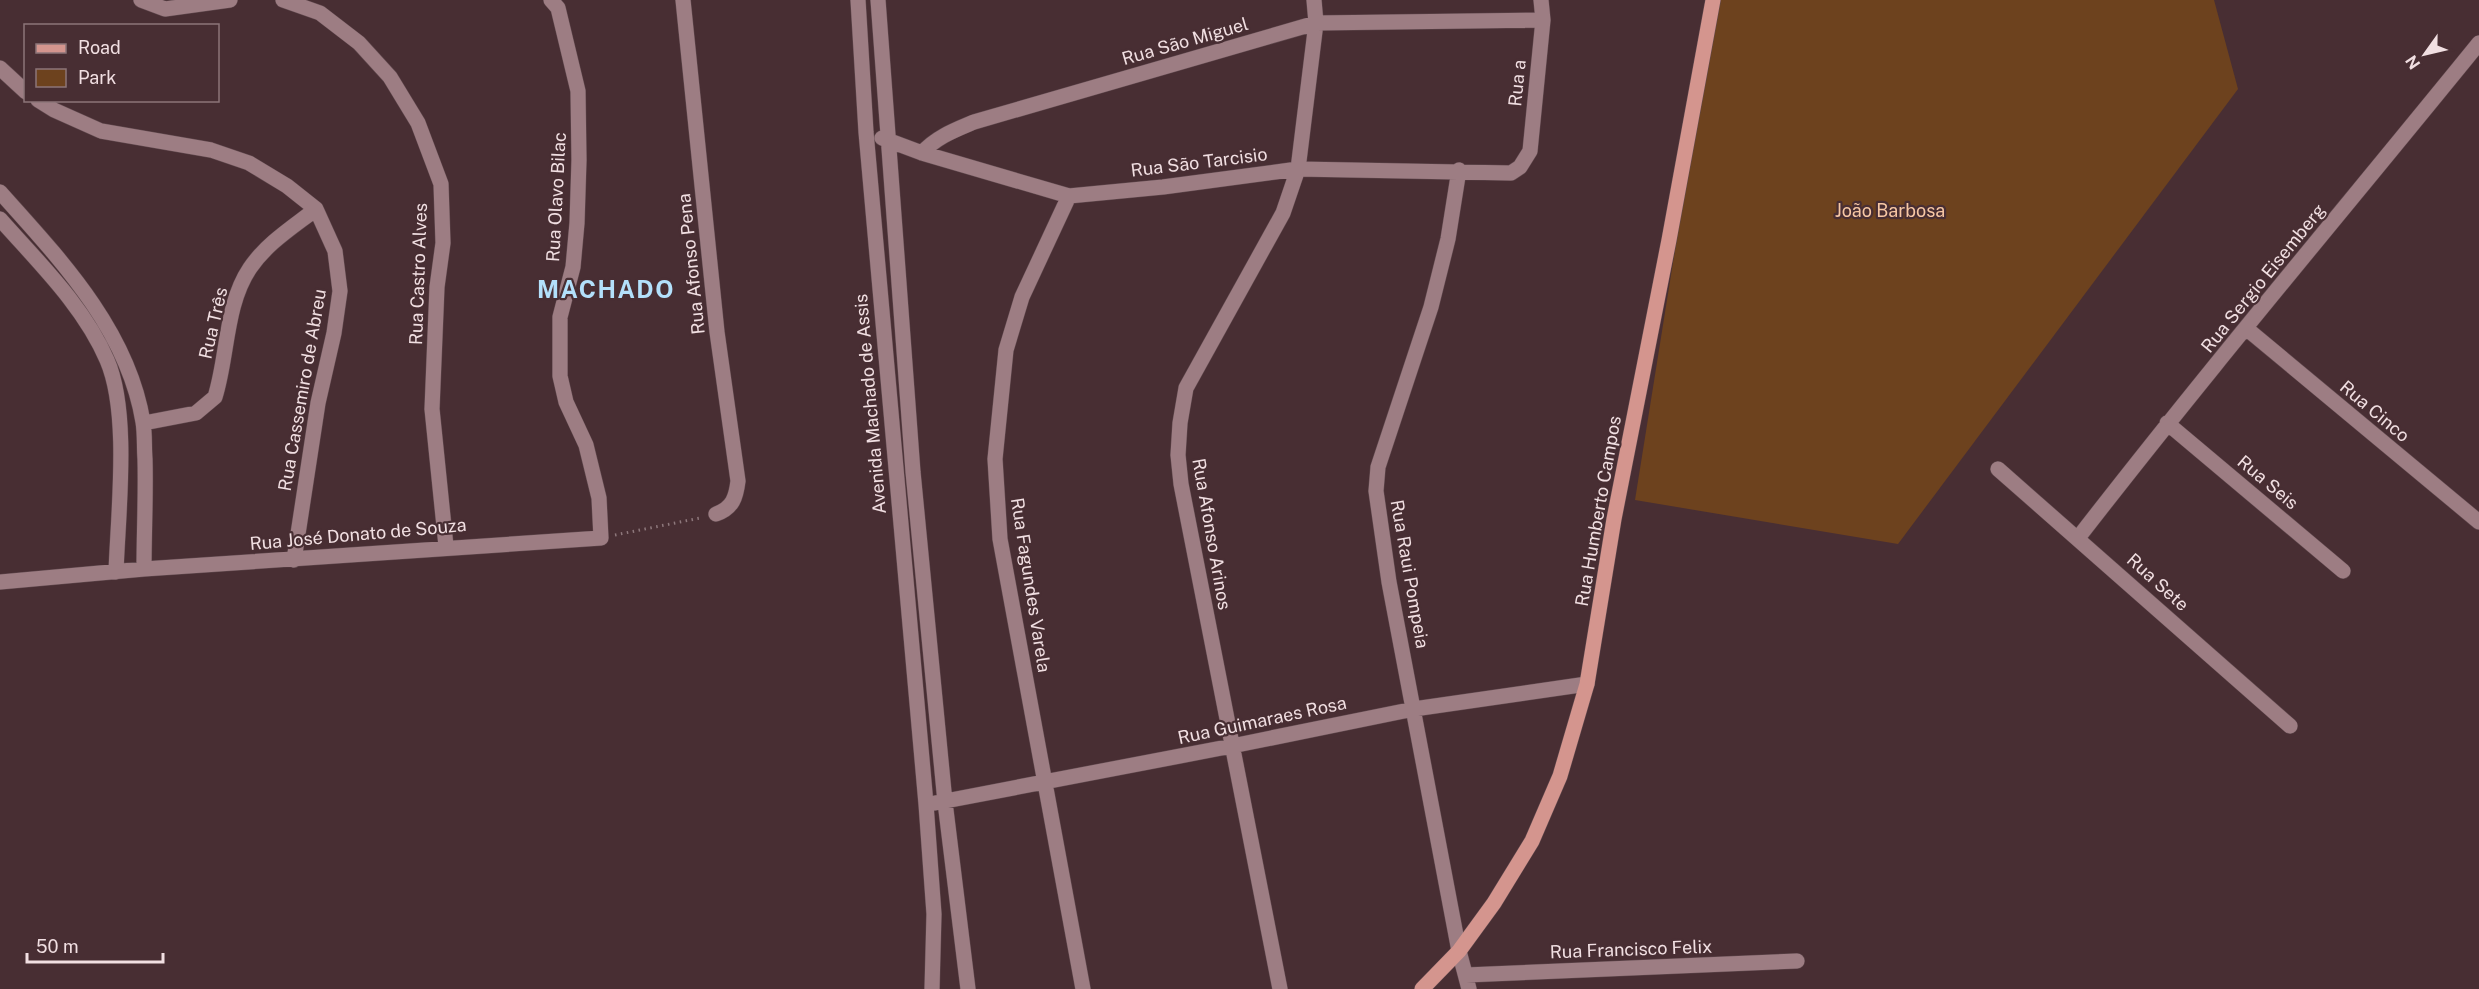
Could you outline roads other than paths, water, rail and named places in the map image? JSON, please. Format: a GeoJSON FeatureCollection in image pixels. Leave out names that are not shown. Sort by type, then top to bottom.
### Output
{"type":"FeatureCollection","features":[{"type":"Feature","properties":{"kind":"main road","name":"Rua Humberto Campos"},"geometry":{"type":"LineString","coordinates":[[1422,989],[1459,951],[1494,903],[1532,841],[1560,776],[1587,684],[1614,519],[1713,0]]}},
{"type":"Feature","properties":{"kind":"street"},"geometry":{"type":"LineString","coordinates":[[141,0],[165,9],[230,0]]}},
{"type":"Feature","properties":{"kind":"street","name":"Rua Castro Alves"},"geometry":{"type":"LineString","coordinates":[[283,0],[320,13],[359,43],[390,77],[418,123],[441,184],[443,243],[437,287],[432,409],[446,546]]}},
{"type":"Feature","properties":{"kind":"street","name":"Rua Olavo Bilac"},"geometry":{"type":"LineString","coordinates":[[551,0],[558,8],[578,90],[578,222],[573,267],[560,317],[560,376],[566,402],[588,456],[599,498],[601,538]]}},
{"type":"Feature","properties":{"kind":"street","name":"Rua Afonso Pena"},"geometry":{"type":"LineString","coordinates":[[683,0],[717,332],[738,481],[736,496],[730,506],[725,511],[716,514]]}},
{"type":"Feature","properties":{"kind":"street","name":"Avenida Machado de Assis"},"geometry":{"type":"LineString","coordinates":[[858,0],[866,132],[926,804],[934,914],[932,989]]}},
{"type":"Feature","properties":{"kind":"street","name":"Avenida Machado de Assis"},"geometry":{"type":"LineString","coordinates":[[878,0],[913,471],[945,802],[968,989]]}},
{"type":"Feature","properties":{"kind":"street","name":"Rua Afonso Arinos"},"geometry":{"type":"LineString","coordinates":[[1280,989],[1181,484],[1178,455],[1180,423],[1186,388],[1283,213],[1298,170],[1316,23],[1314,0]]}},
{"type":"Feature","properties":{"kind":"street","name":"Rua a"},"geometry":{"type":"LineString","coordinates":[[1520,167],[1530,151],[1543,20],[1541,0]]}},
{"type":"Feature","properties":{"kind":"street","name":"Rua São Miguel"},"geometry":{"type":"LineString","coordinates":[[922,153],[942,136],[974,122],[1316,23],[1543,20]]}},
{"type":"Feature","properties":{"kind":"street","name":"Rua Sergio Eisemberg"},"geometry":{"type":"LineString","coordinates":[[2078,537],[2167,423],[2247,329],[2479,43]]}},
{"type":"Feature","properties":{"kind":"street"},"geometry":{"type":"LineString","coordinates":[[0,68],[24,90]]}},
{"type":"Feature","properties":{"kind":"street","name":"Rua Cassemiro de Abreu"},"geometry":{"type":"LineString","coordinates":[[41,102],[54,111],[101,131],[211,150],[249,163],[287,186],[316,209],[335,251],[340,291],[334,333],[318,404],[294,560]]}},
{"type":"Feature","properties":{"kind":"street","name":"Rua São Tarcisio"},"geometry":{"type":"LineString","coordinates":[[866,132],[922,153],[1069,196],[1298,170],[1459,170],[1503,173],[1515,171],[1520,167]]}},
{"type":"Feature","properties":{"kind":"street","name":"Rua Raui Pompeia"},"geometry":{"type":"LineString","coordinates":[[1459,170],[1448,239],[1431,307],[1378,466],[1376,491],[1381,535],[1459,951],[1468,982]]}},
{"type":"Feature","properties":{"kind":"street"},"geometry":{"type":"LineString","coordinates":[[0,192],[64,267],[116,339],[134,386],[144,423],[144,569]]}},
{"type":"Feature","properties":{"kind":"street","name":"Rua Fagundes Varela"},"geometry":{"type":"LineString","coordinates":[[1069,196],[1022,297],[1006,350],[995,459],[1000,539],[1083,989]]}},
{"type":"Feature","properties":{"kind":"street","name":"Rua Três"},"geometry":{"type":"LineString","coordinates":[[144,423],[196,413],[215,398],[232,310],[250,268],[275,240],[316,209]]}},
{"type":"Feature","properties":{"kind":"street"},"geometry":{"type":"LineString","coordinates":[[0,219],[61,288],[95,336],[107,360],[116,388],[119,427],[116,572]]}},
{"type":"Feature","properties":{"kind":"street","name":"Rua Cinco"},"geometry":{"type":"LineString","coordinates":[[2247,329],[2479,522]]}},
{"type":"Feature","properties":{"kind":"street","name":"Rua Seis"},"geometry":{"type":"LineString","coordinates":[[2167,423],[2343,571]]}},
{"type":"Feature","properties":{"kind":"street","name":"Rua Sete"},"geometry":{"type":"LineString","coordinates":[[1998,469],[2078,537],[2290,726]]}},
{"type":"Feature","properties":{"kind":"street","name":"Rua José Donato de Souza"},"geometry":{"type":"LineString","coordinates":[[0,582],[446,546],[601,538]]}},
{"type":"Feature","properties":{"kind":"street","name":"Rua Guimaraes Rosa"},"geometry":{"type":"LineString","coordinates":[[945,802],[1232,747],[1414,709],[1587,684]]}},
{"type":"Feature","properties":{"kind":"street"},"geometry":{"type":"LineString","coordinates":[[926,804],[945,802]]}},
{"type":"Feature","properties":{"kind":"street","name":"Rua Francisco Felix"},"geometry":{"type":"LineString","coordinates":[[1468,982],[1582,972],[1797,961]]}},
{"type":"Feature","properties":{"kind":"district","name":"MACHADO"},"geometry":{"type":"Point","coordinates":[606,289]}},
{"type":"Feature","properties":{"kind":"park label","name":"João Barbosa"},"geometry":{"type":"Point","coordinates":[1890,210]}}]}
